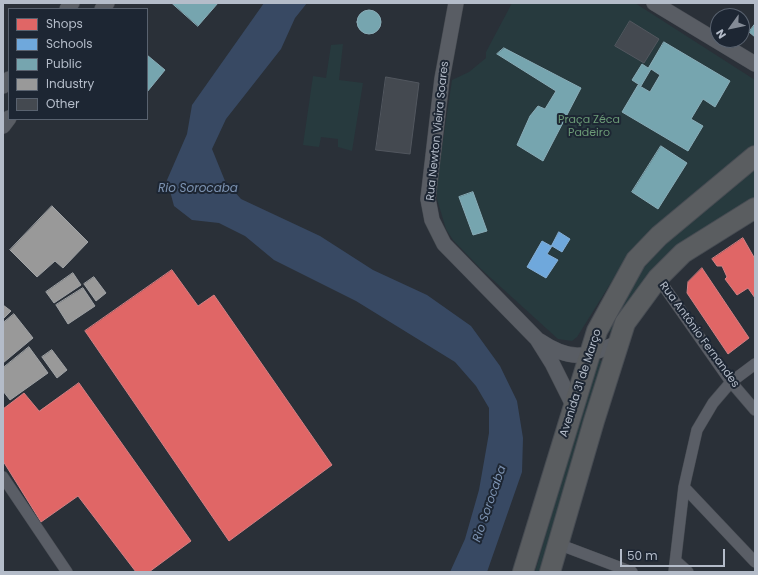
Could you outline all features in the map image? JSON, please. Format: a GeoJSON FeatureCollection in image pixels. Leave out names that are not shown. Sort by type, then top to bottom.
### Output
{"type":"FeatureCollection","features":[{"type":"Feature","properties":{"kind":"highway","name":"Avenida 31 de Março"},"geometry":{"type":"LineString","coordinates":[[523,572],[573,405],[597,331],[636,260],[659,236],[755,156]]}},
{"type":"Feature","properties":{"kind":"highway"},"geometry":{"type":"LineString","coordinates":[[550,572],[594,421],[625,323],[658,278],[683,253],[755,208]]}},
{"type":"Feature","properties":{"kind":"main road","name":"Rua Newton Vieira Soares"},"geometry":{"type":"LineString","coordinates":[[456,3],[442,79],[428,199],[432,220],[444,244],[537,339]]}},
{"type":"Feature","properties":{"kind":"main road"},"geometry":{"type":"LineString","coordinates":[[654,3],[755,64]]}},
{"type":"Feature","properties":{"kind":"main road"},"geometry":{"type":"LineString","coordinates":[[537,339],[563,354],[590,355],[618,343]]}},
{"type":"Feature","properties":{"kind":"main road"},"geometry":{"type":"LineString","coordinates":[[537,339],[552,362],[573,405]]}},
{"type":"Feature","properties":{"kind":"street","name":"Rua Antônio Fernandes"},"geometry":{"type":"LineString","coordinates":[[658,278],[731,382],[755,410]]}},
{"type":"Feature","properties":{"kind":"street"},"geometry":{"type":"LineString","coordinates":[[688,572],[675,567],[684,487],[697,430],[713,403],[731,382],[755,364]]}},
{"type":"Feature","properties":{"kind":"street"},"geometry":{"type":"LineString","coordinates":[[3,477],[67,572]]}},
{"type":"Feature","properties":{"kind":"street"},"geometry":{"type":"LineString","coordinates":[[684,487],[755,562]]}},
{"type":"Feature","properties":{"kind":"street"},"geometry":{"type":"LineString","coordinates":[[558,544],[632,572]]}},
{"type":"Feature","properties":{"kind":"green space","name":"Praça Zéca Padeiro"},"geometry":{"type":"Polygon","coordinates":[[[512,3],[635,3],[755,80],[755,147],[665,223],[622,265],[577,337],[572,341],[558,339],[481,269],[453,240],[446,229],[437,199],[437,181],[452,80],[469,72],[486,58],[486,52],[512,3]]]}},
{"type":"Feature","properties":{"kind":"green space"},"geometry":{"type":"Polygon","coordinates":[[[343,44],[339,80],[363,83],[352,151],[338,147],[338,139],[321,137],[319,147],[303,145],[313,76],[326,78],[331,45],[343,44]]]}},
{"type":"Feature","properties":{"kind":"green space"},"geometry":{"type":"Polygon","coordinates":[[[755,165],[755,199],[614,330],[601,335],[648,257],[755,165]]]}},
{"type":"Feature","properties":{"kind":"green space"},"geometry":{"type":"Polygon","coordinates":[[[597,359],[609,364],[544,572],[535,572],[597,359]]]}},
{"type":"Feature","properties":{"kind":"water","name":"Rio Sorocaba"},"geometry":{"type":"Polygon","coordinates":[[[264,3],[307,3],[295,18],[281,49],[226,119],[212,149],[225,181],[241,199],[320,236],[373,270],[427,295],[471,326],[500,366],[517,401],[523,438],[522,472],[487,572],[450,572],[465,539],[479,490],[489,433],[489,408],[476,386],[455,362],[356,301],[274,260],[245,236],[219,223],[192,220],[174,206],[167,180],[187,134],[192,105],[264,3]]]}},
{"type":"Feature","properties":{"kind":"building: Shops"},"geometry":{"type":"Polygon","coordinates":[[[743,238],[755,259],[755,298],[748,288],[737,295],[725,279],[727,277],[722,266],[717,266],[712,259],[743,238]]]}},
{"type":"Feature","properties":{"kind":"building: Shops"},"geometry":{"type":"Polygon","coordinates":[[[702,268],[749,338],[728,354],[687,293],[688,282],[702,268]]]}},
{"type":"Feature","properties":{"kind":"building: Shops"},"geometry":{"type":"Polygon","coordinates":[[[172,270],[198,306],[214,295],[332,465],[229,541],[85,331],[172,270]]]}},
{"type":"Feature","properties":{"kind":"building: Shops"},"geometry":{"type":"Polygon","coordinates":[[[79,383],[191,541],[149,572],[136,572],[78,496],[41,522],[3,461],[3,409],[24,393],[39,411],[79,383]]]}},
{"type":"Feature","properties":{"kind":"building: Schools"},"geometry":{"type":"Polygon","coordinates":[[[559,232],[570,239],[562,252],[552,246],[547,254],[558,260],[546,278],[527,267],[542,241],[551,246],[559,232]]]}},
{"type":"Feature","properties":{"kind":"building: Public"},"geometry":{"type":"Polygon","coordinates":[[[172,3],[218,3],[198,26],[172,3]]]}},
{"type":"Feature","properties":{"kind":"building: Public"},"geometry":{"type":"Polygon","coordinates":[[[369,10],[378,13],[381,22],[378,31],[369,34],[360,31],[357,22],[360,13],[369,10]]]}},
{"type":"Feature","properties":{"kind":"building: Public"},"geometry":{"type":"Polygon","coordinates":[[[755,24],[755,37],[750,33],[755,24]]]}},
{"type":"Feature","properties":{"kind":"building: Public"},"geometry":{"type":"Polygon","coordinates":[[[664,42],[730,81],[715,107],[703,99],[691,119],[703,126],[688,151],[622,112],[638,85],[650,92],[660,75],[651,69],[641,86],[632,80],[642,64],[648,68],[664,42]]]}},
{"type":"Feature","properties":{"kind":"building: Public"},"geometry":{"type":"Polygon","coordinates":[[[504,48],[581,88],[543,161],[517,145],[530,116],[538,106],[545,109],[556,91],[497,54],[504,48]]]}},
{"type":"Feature","properties":{"kind":"building: Public"},"geometry":{"type":"Polygon","coordinates":[[[148,56],[165,70],[148,91],[148,56]]]}},
{"type":"Feature","properties":{"kind":"building: Public"},"geometry":{"type":"Polygon","coordinates":[[[661,146],[687,163],[658,209],[632,192],[661,146]]]}},
{"type":"Feature","properties":{"kind":"building: Public"},"geometry":{"type":"Polygon","coordinates":[[[473,192],[487,231],[473,235],[459,197],[473,192]]]}},
{"type":"Feature","properties":{"kind":"building: Industry"},"geometry":{"type":"Polygon","coordinates":[[[52,206],[88,242],[63,268],[55,261],[37,277],[10,250],[52,206]]]}},
{"type":"Feature","properties":{"kind":"building: Industry"},"geometry":{"type":"Polygon","coordinates":[[[73,273],[81,285],[54,303],[46,292],[73,273]]]}},
{"type":"Feature","properties":{"kind":"building: Industry"},"geometry":{"type":"Polygon","coordinates":[[[94,277],[106,293],[96,301],[84,284],[94,277]]]}},
{"type":"Feature","properties":{"kind":"building: Industry"},"geometry":{"type":"Polygon","coordinates":[[[83,288],[95,306],[68,324],[56,305],[83,288]]]}},
{"type":"Feature","properties":{"kind":"building: Industry"},"geometry":{"type":"Polygon","coordinates":[[[3,305],[11,311],[3,319],[3,305]]]}},
{"type":"Feature","properties":{"kind":"building: Industry"},"geometry":{"type":"Polygon","coordinates":[[[14,314],[33,338],[3,363],[3,323],[14,314]]]}},
{"type":"Feature","properties":{"kind":"building: Industry"},"geometry":{"type":"Polygon","coordinates":[[[29,347],[48,373],[10,400],[3,391],[3,368],[29,347]]]}},
{"type":"Feature","properties":{"kind":"building: Industry"},"geometry":{"type":"Polygon","coordinates":[[[52,350],[67,370],[57,378],[42,357],[52,350]]]}},
{"type":"Feature","properties":{"kind":"building: Other"},"geometry":{"type":"Polygon","coordinates":[[[630,21],[659,39],[644,63],[615,46],[630,21]]]}},
{"type":"Feature","properties":{"kind":"building: Other"},"geometry":{"type":"Polygon","coordinates":[[[386,77],[419,83],[410,154],[376,150],[386,77]]]}}]}
